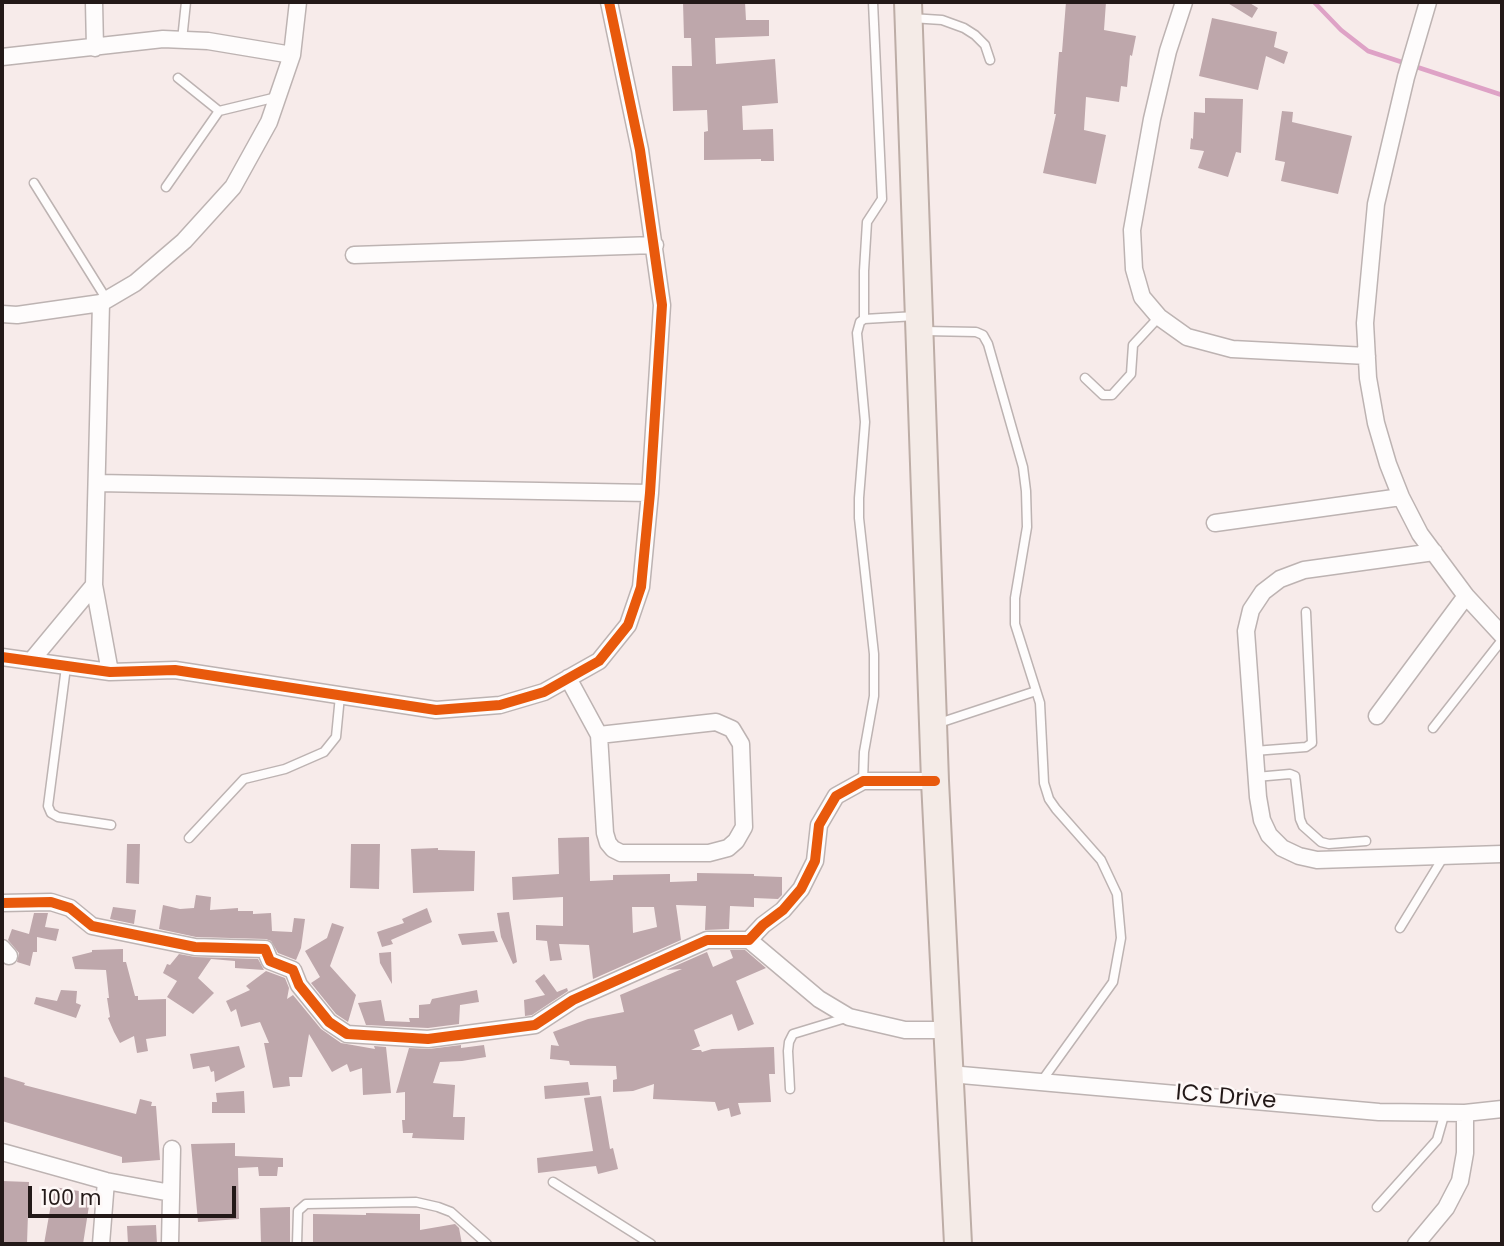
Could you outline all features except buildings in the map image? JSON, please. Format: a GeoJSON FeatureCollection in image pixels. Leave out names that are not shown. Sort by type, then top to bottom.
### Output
{"type":"FeatureCollection","features":[{"type":"Feature","properties":{"kind":"main road"},"geometry":{"type":"LineString","coordinates":[[908,10],[935,781],[958,1244]]}},
{"type":"Feature","properties":{"kind":"street"},"geometry":{"type":"LineString","coordinates":[[94,2],[95,48]]}},
{"type":"Feature","properties":{"kind":"street"},"geometry":{"type":"LineString","coordinates":[[2,314],[18,315],[104,302],[135,284],[184,241],[233,187],[269,122],[292,55],[298,2]]}},
{"type":"Feature","properties":{"kind":"street"},"geometry":{"type":"LineString","coordinates":[[2,657],[110,673],[175,670],[436,710],[500,705],[544,692],[599,661],[628,625],[641,587],[662,305],[640,150],[609,2]]}},
{"type":"Feature","properties":{"kind":"street"},"geometry":{"type":"LineString","coordinates":[[1184,2],[1168,51],[1152,119],[1132,230],[1133,269],[1142,297],[1159,317],[1188,337],[1231,349],[1367,356]]}},
{"type":"Feature","properties":{"kind":"street"},"geometry":{"type":"LineString","coordinates":[[1428,2],[1406,77],[1376,204],[1365,323],[1368,378],[1376,423],[1401,497],[1420,534],[1466,596],[1502,637]]}},
{"type":"Feature","properties":{"kind":"street"},"geometry":{"type":"LineString","coordinates":[[2,57],[163,40],[208,41],[292,55]]}},
{"type":"Feature","properties":{"kind":"street"},"geometry":{"type":"LineString","coordinates":[[354,255],[655,245]]}},
{"type":"Feature","properties":{"kind":"street"},"geometry":{"type":"LineString","coordinates":[[104,302],[94,585],[110,673]]}},
{"type":"Feature","properties":{"kind":"street"},"geometry":{"type":"LineString","coordinates":[[97,483],[650,493]]}},
{"type":"Feature","properties":{"kind":"street"},"geometry":{"type":"LineString","coordinates":[[1215,523],[1401,497]]}},
{"type":"Feature","properties":{"kind":"street"},"geometry":{"type":"LineString","coordinates":[[1434,552],[1304,570],[1280,579],[1263,592],[1251,610],[1246,631],[1256,778],[1262,820],[1269,835],[1282,848],[1317,860],[1502,854]]}},
{"type":"Feature","properties":{"kind":"street"},"geometry":{"type":"LineString","coordinates":[[31,661],[94,585]]}},
{"type":"Feature","properties":{"kind":"street"},"geometry":{"type":"LineString","coordinates":[[1377,716],[1466,596]]}},
{"type":"Feature","properties":{"kind":"street"},"geometry":{"type":"LineString","coordinates":[[568,678],[599,735],[605,833],[613,849],[621,853],[709,853],[728,848],[736,841],[744,827],[741,744],[732,729],[716,722],[599,735]]}},
{"type":"Feature","properties":{"kind":"street"},"geometry":{"type":"LineString","coordinates":[[749,940],[801,889],[815,861],[819,825],[836,796],[863,781],[935,781]]}},
{"type":"Feature","properties":{"kind":"street"},"geometry":{"type":"LineString","coordinates":[[2,903],[36,900],[51,902],[70,908],[92,926],[195,947],[265,948],[270,961],[293,970],[299,985],[329,1022],[347,1034],[428,1039],[535,1025],[573,1000],[706,940],[749,940],[819,999],[849,1017],[905,1030],[947,1030]]}},
{"type":"Feature","properties":{"kind":"street","name":"ICS Drive"},"geometry":{"type":"LineString","coordinates":[[950,1074],[1379,1112],[1465,1113],[1502,1109]]}},
{"type":"Feature","properties":{"kind":"street"},"geometry":{"type":"LineString","coordinates":[[1416,1244],[1446,1208],[1460,1181],[1465,1153],[1465,1113]]}},
{"type":"Feature","properties":{"kind":"street"},"geometry":{"type":"LineString","coordinates":[[170,1244],[172,1149]]}},
{"type":"Feature","properties":{"kind":"street"},"geometry":{"type":"LineString","coordinates":[[2,1153],[106,1181],[170,1192]]}},
{"type":"Feature","properties":{"kind":"street"},"geometry":{"type":"LineString","coordinates":[[101,1244],[106,1181]]}},
{"type":"Feature","properties":{"kind":"lane"},"geometry":{"type":"LineString","coordinates":[[182,40],[186,2]]}},
{"type":"Feature","properties":{"kind":"lane"},"geometry":{"type":"LineString","coordinates":[[864,320],[867,222],[882,199],[873,2]]}},
{"type":"Feature","properties":{"kind":"lane"},"geometry":{"type":"LineString","coordinates":[[908,10],[964,28],[985,46],[990,60]]}},
{"type":"Feature","properties":{"kind":"lane"},"geometry":{"type":"LineString","coordinates":[[178,78],[219,111]]}},
{"type":"Feature","properties":{"kind":"lane"},"geometry":{"type":"LineString","coordinates":[[166,187],[219,111],[276,97]]}},
{"type":"Feature","properties":{"kind":"lane"},"geometry":{"type":"LineString","coordinates":[[34,183],[104,302]]}},
{"type":"Feature","properties":{"kind":"lane"},"geometry":{"type":"LineString","coordinates":[[1085,378],[1103,396],[1112,395],[1131,374],[1133,345],[1159,317]]}},
{"type":"Feature","properties":{"kind":"lane"},"geometry":{"type":"LineString","coordinates":[[863,781],[864,752],[875,681],[859,519],[865,422],[857,333],[860,322],[864,320],[919,323],[976,332],[984,335],[988,344],[1023,467],[1027,527],[1015,598],[1015,624],[1042,719],[1044,783],[1049,799],[1101,860],[1118,894],[1121,938],[1113,982],[1041,1082]]}},
{"type":"Feature","properties":{"kind":"lane"},"geometry":{"type":"LineString","coordinates":[[1254,751],[1306,747],[1312,743],[1306,612]]}},
{"type":"Feature","properties":{"kind":"lane"},"geometry":{"type":"LineString","coordinates":[[1433,728],[1502,637]]}},
{"type":"Feature","properties":{"kind":"lane"},"geometry":{"type":"LineString","coordinates":[[66,667],[48,806],[51,813],[58,817],[111,825]]}},
{"type":"Feature","properties":{"kind":"lane"},"geometry":{"type":"LineString","coordinates":[[933,726],[1036,691]]}},
{"type":"Feature","properties":{"kind":"lane"},"geometry":{"type":"LineString","coordinates":[[189,838],[244,779],[285,769],[324,752],[336,737],[340,696]]}},
{"type":"Feature","properties":{"kind":"lane"},"geometry":{"type":"LineString","coordinates":[[1256,778],[1290,774],[1295,776],[1300,820],[1321,842],[1329,844],[1366,841]]}},
{"type":"Feature","properties":{"kind":"lane"},"geometry":{"type":"LineString","coordinates":[[1400,928],[1444,856]]}},
{"type":"Feature","properties":{"kind":"lane"},"geometry":{"type":"LineString","coordinates":[[790,1089],[788,1051],[793,1034],[849,1017]]}},
{"type":"Feature","properties":{"kind":"lane"},"geometry":{"type":"LineString","coordinates":[[1377,1207],[1437,1140],[1445,1112]]}},
{"type":"Feature","properties":{"kind":"lane"},"geometry":{"type":"LineString","coordinates":[[553,1182],[651,1244]]}},
{"type":"Feature","properties":{"kind":"lane"},"geometry":{"type":"LineString","coordinates":[[297,1244],[298,1211],[306,1204],[416,1202],[451,1212],[487,1244]]}},
{"type":"Feature","properties":{"kind":"waterway"},"geometry":{"type":"LineString","coordinates":[[1314,2],[1341,30],[1368,51],[1502,95]]}},
{"type":"Feature","properties":{"kind":"cycle path"},"geometry":{"type":"LineString","coordinates":[[2,657],[110,672],[175,670],[436,710],[500,705],[544,692],[599,661],[628,625],[641,587],[662,305],[640,150],[609,2]]}},
{"type":"Feature","properties":{"kind":"cycle path"},"geometry":{"type":"LineString","coordinates":[[2,903],[51,902],[70,908],[92,926],[195,947],[265,949],[270,961],[293,970],[299,985],[329,1022],[347,1034],[428,1039],[535,1025],[573,1000],[707,940],[749,940],[783,910],[801,889],[815,861],[819,825],[836,796],[863,781],[935,781]]}}]}
